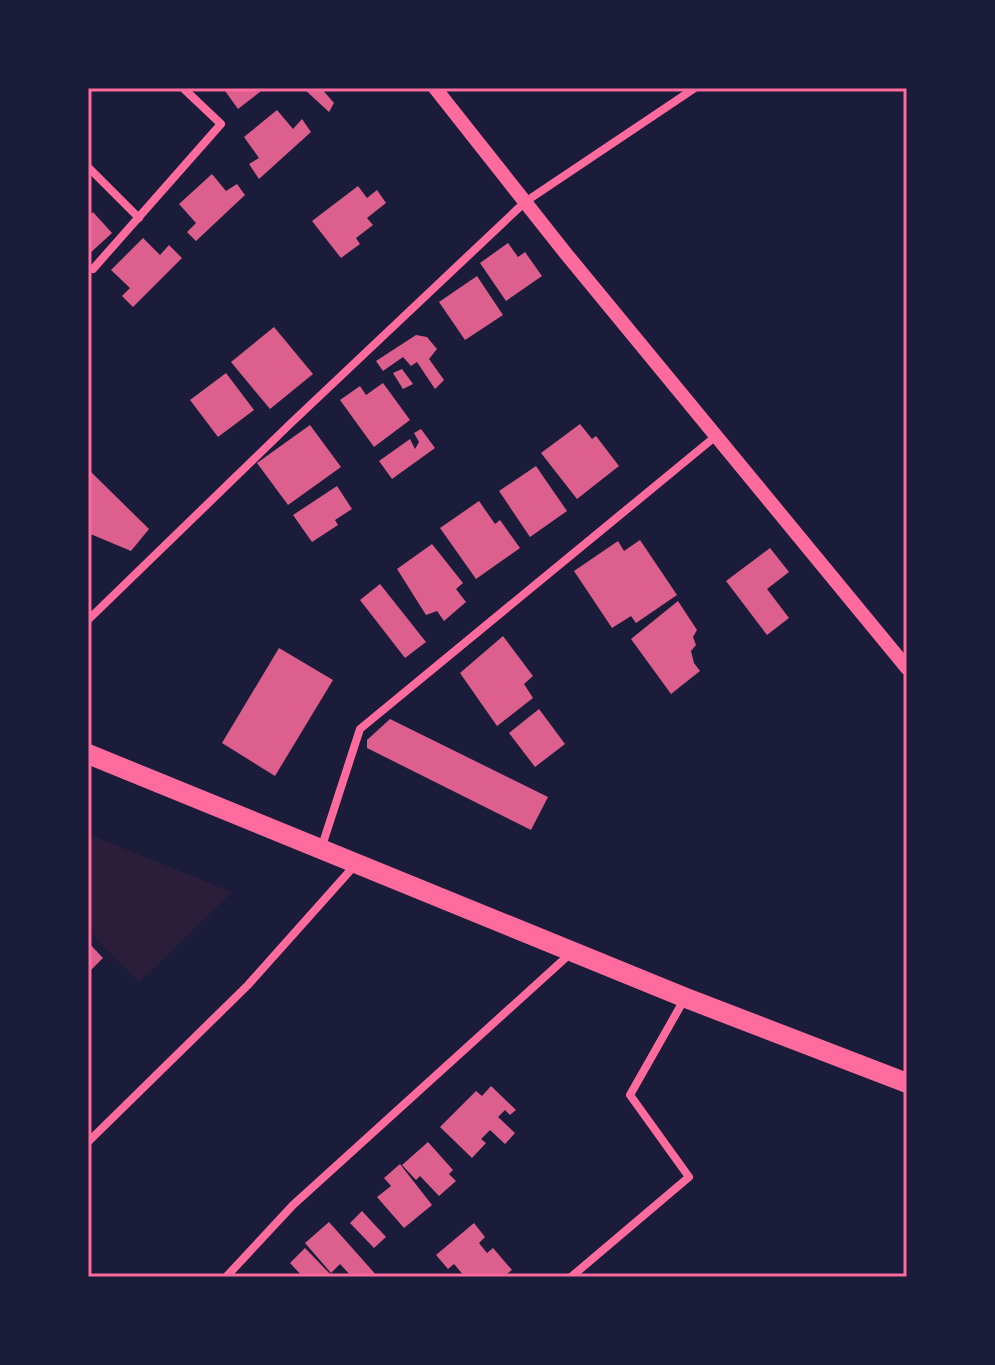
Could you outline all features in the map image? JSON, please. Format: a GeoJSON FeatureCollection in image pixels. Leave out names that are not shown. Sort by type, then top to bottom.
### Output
{"type":"FeatureCollection","features":[{"type":"Feature","properties":{"kind":"main road"},"geometry":{"type":"LineString","coordinates":[[88,754],[686,998],[907,1083]]}},
{"type":"Feature","properties":{"kind":"street"},"geometry":{"type":"LineString","coordinates":[[93,269],[221,124],[183,88]]}},
{"type":"Feature","properties":{"kind":"street"},"geometry":{"type":"LineString","coordinates":[[435,88],[907,668]]}},
{"type":"Feature","properties":{"kind":"street"},"geometry":{"type":"LineString","coordinates":[[88,620],[525,202],[695,88]]}},
{"type":"Feature","properties":{"kind":"street"},"geometry":{"type":"LineString","coordinates":[[88,167],[139,218]]}},
{"type":"Feature","properties":{"kind":"street"},"geometry":{"type":"LineString","coordinates":[[321,849],[360,729],[716,436]]}},
{"type":"Feature","properties":{"kind":"street"},"geometry":{"type":"LineString","coordinates":[[88,1142],[248,985],[357,864]]}},
{"type":"Feature","properties":{"kind":"street"},"geometry":{"type":"LineString","coordinates":[[226,1277],[293,1205],[573,952]]}},
{"type":"Feature","properties":{"kind":"street"},"geometry":{"type":"LineString","coordinates":[[571,1277],[689,1177],[630,1095],[686,998]]}},
{"type":"Feature","properties":{"kind":"shaded area"},"geometry":{"type":"Polygon","coordinates":[[[88,834],[232,892],[139,982],[88,931],[88,834]]]}},
{"type":"Feature","properties":{"kind":"building"},"geometry":{"type":"Polygon","coordinates":[[[223,88],[265,88],[238,109],[223,88]]]}},
{"type":"Feature","properties":{"kind":"building"},"geometry":{"type":"Polygon","coordinates":[[[303,88],[321,88],[334,103],[329,112],[303,88]]]}},
{"type":"Feature","properties":{"kind":"building"},"geometry":{"type":"Polygon","coordinates":[[[277,110],[293,129],[302,119],[311,132],[259,179],[249,164],[259,158],[244,137],[277,110]]]}},
{"type":"Feature","properties":{"kind":"building"},"geometry":{"type":"Polygon","coordinates":[[[212,174],[226,191],[237,184],[245,195],[196,241],[187,232],[196,223],[179,204],[212,174]]]}},
{"type":"Feature","properties":{"kind":"building"},"geometry":{"type":"Polygon","coordinates":[[[358,186],[367,198],[377,190],[386,203],[367,218],[373,225],[356,238],[360,244],[341,258],[312,221],[358,186]]]}},
{"type":"Feature","properties":{"kind":"building"},"geometry":{"type":"Polygon","coordinates":[[[93,212],[112,233],[88,255],[88,217],[93,212]]]}},
{"type":"Feature","properties":{"kind":"building"},"geometry":{"type":"Polygon","coordinates":[[[143,238],[160,255],[169,245],[182,258],[133,307],[122,296],[130,288],[111,270],[143,238]]]}},
{"type":"Feature","properties":{"kind":"building"},"geometry":{"type":"Polygon","coordinates":[[[508,243],[518,257],[525,252],[542,276],[506,301],[480,263],[508,243]]]}},
{"type":"Feature","properties":{"kind":"building"},"geometry":{"type":"Polygon","coordinates":[[[477,276],[503,315],[465,340],[439,302],[477,276]]]}},
{"type":"Feature","properties":{"kind":"building"},"geometry":{"type":"Polygon","coordinates":[[[274,327],[313,374],[270,409],[231,362],[274,327]]]}},
{"type":"Feature","properties":{"kind":"building"},"geometry":{"type":"Polygon","coordinates":[[[416,335],[427,337],[437,349],[429,359],[444,380],[435,389],[417,362],[411,366],[403,357],[383,371],[376,361],[416,335]]]}},
{"type":"Feature","properties":{"kind":"building"},"geometry":{"type":"Polygon","coordinates":[[[402,369],[413,384],[403,389],[393,373],[402,369]]]}},
{"type":"Feature","properties":{"kind":"building"},"geometry":{"type":"Polygon","coordinates":[[[226,373],[254,410],[218,437],[190,400],[226,373]]]}},
{"type":"Feature","properties":{"kind":"building"},"geometry":{"type":"Polygon","coordinates":[[[383,383],[410,420],[374,447],[340,400],[360,386],[366,395],[383,383]]]}},
{"type":"Feature","properties":{"kind":"building"},"geometry":{"type":"Polygon","coordinates":[[[580,424],[592,439],[596,436],[619,466],[577,499],[541,453],[580,424]]]}},
{"type":"Feature","properties":{"kind":"building"},"geometry":{"type":"Polygon","coordinates":[[[310,425],[341,467],[288,505],[257,463],[310,425]]]}},
{"type":"Feature","properties":{"kind":"building"},"geometry":{"type":"Polygon","coordinates":[[[421,429],[435,448],[392,479],[379,461],[410,439],[415,449],[419,442],[414,433],[421,429]]]}},
{"type":"Feature","properties":{"kind":"building"},"geometry":{"type":"Polygon","coordinates":[[[536,466],[567,511],[530,537],[499,491],[536,466]]]}},
{"type":"Feature","properties":{"kind":"building"},"geometry":{"type":"Polygon","coordinates":[[[88,469],[149,529],[131,551],[88,533],[88,469]]]}},
{"type":"Feature","properties":{"kind":"building"},"geometry":{"type":"Polygon","coordinates":[[[337,486],[352,509],[335,520],[338,525],[312,542],[293,515],[337,486]]]}},
{"type":"Feature","properties":{"kind":"building"},"geometry":{"type":"Polygon","coordinates":[[[479,501],[495,524],[500,520],[520,548],[476,579],[440,528],[479,501]]]}},
{"type":"Feature","properties":{"kind":"building"},"geometry":{"type":"Polygon","coordinates":[[[640,540],[677,595],[636,623],[631,616],[612,628],[574,571],[618,541],[624,551],[640,540]]]}},
{"type":"Feature","properties":{"kind":"building"},"geometry":{"type":"Polygon","coordinates":[[[432,544],[463,583],[456,589],[466,602],[444,621],[437,611],[426,615],[397,569],[432,544]]]}},
{"type":"Feature","properties":{"kind":"building"},"geometry":{"type":"Polygon","coordinates":[[[770,548],[789,572],[767,589],[789,618],[767,635],[726,581],[770,548]]]}},
{"type":"Feature","properties":{"kind":"building"},"geometry":{"type":"Polygon","coordinates":[[[380,584],[426,642],[405,658],[360,600],[380,584]]]}},
{"type":"Feature","properties":{"kind":"building"},"geometry":{"type":"Polygon","coordinates":[[[678,601],[697,630],[693,637],[696,645],[691,651],[700,671],[671,694],[631,639],[678,601]]]}},
{"type":"Feature","properties":{"kind":"building"},"geometry":{"type":"Polygon","coordinates":[[[503,636],[533,676],[524,684],[533,698],[497,726],[460,673],[503,636]]]}},
{"type":"Feature","properties":{"kind":"building"},"geometry":{"type":"Polygon","coordinates":[[[279,648],[333,680],[275,776],[222,743],[279,648]]]}},
{"type":"Feature","properties":{"kind":"building"},"geometry":{"type":"Polygon","coordinates":[[[539,709],[565,744],[535,767],[509,733],[539,709]]]}},
{"type":"Feature","properties":{"kind":"building"},"geometry":{"type":"Polygon","coordinates":[[[390,719],[548,797],[531,830],[367,748],[367,740],[390,719]]]}},
{"type":"Feature","properties":{"kind":"building"},"geometry":{"type":"Polygon","coordinates":[[[88,942],[103,958],[88,973],[88,942]]]}},
{"type":"Feature","properties":{"kind":"building"},"geometry":{"type":"Polygon","coordinates":[[[491,1086],[516,1110],[510,1115],[505,1110],[498,1117],[515,1133],[505,1144],[490,1130],[481,1139],[486,1143],[472,1158],[440,1127],[476,1091],[482,1096],[491,1086]]]}},
{"type":"Feature","properties":{"kind":"building"},"geometry":{"type":"Polygon","coordinates":[[[428,1142],[453,1170],[449,1174],[456,1181],[439,1196],[420,1176],[416,1180],[402,1165],[428,1142]]]}},
{"type":"Feature","properties":{"kind":"building"},"geometry":{"type":"Polygon","coordinates":[[[400,1164],[432,1205],[404,1228],[377,1197],[391,1186],[384,1178],[400,1164]]]}},
{"type":"Feature","properties":{"kind":"building"},"geometry":{"type":"Polygon","coordinates":[[[362,1211],[386,1237],[374,1248],[350,1223],[362,1211]]]}},
{"type":"Feature","properties":{"kind":"building"},"geometry":{"type":"Polygon","coordinates":[[[329,1222],[378,1277],[352,1277],[340,1264],[331,1273],[305,1243],[329,1222]]]}},
{"type":"Feature","properties":{"kind":"building"},"geometry":{"type":"Polygon","coordinates":[[[474,1223],[485,1237],[479,1243],[487,1253],[493,1248],[512,1270],[503,1277],[465,1277],[454,1264],[448,1269],[436,1255],[474,1223]]]}},
{"type":"Feature","properties":{"kind":"building"},"geometry":{"type":"Polygon","coordinates":[[[305,1248],[333,1277],[303,1277],[290,1263],[305,1248]]]}}]}
